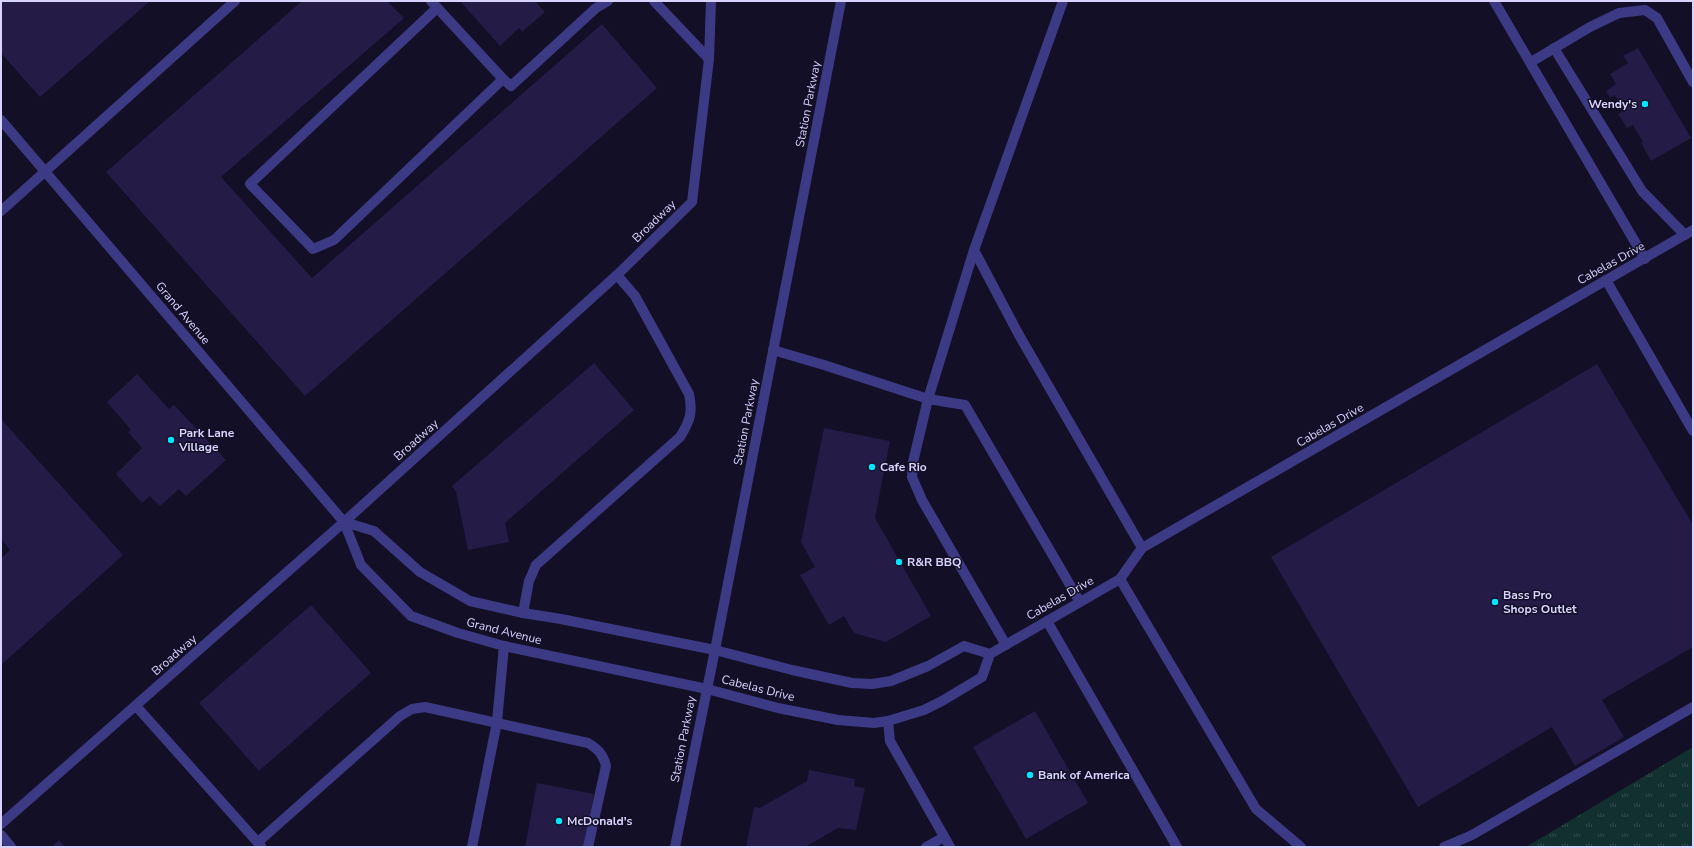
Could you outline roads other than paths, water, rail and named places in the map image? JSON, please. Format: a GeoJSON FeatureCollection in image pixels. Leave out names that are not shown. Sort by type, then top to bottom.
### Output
{"type":"FeatureCollection","features":[{"type":"Feature","properties":{"kind":"street"},"geometry":{"type":"LineString","coordinates":[[1,211],[235,1]]}},
{"type":"Feature","properties":{"kind":"street"},"geometry":{"type":"LineString","coordinates":[[503,79],[334,240],[313,249],[250,184],[434,5],[503,79],[512,86],[596,8],[608,1]]}},
{"type":"Feature","properties":{"kind":"street"},"geometry":{"type":"LineString","coordinates":[[654,1],[709,59]]}},
{"type":"Feature","properties":{"kind":"street","name":"Broadway"},"geometry":{"type":"LineString","coordinates":[[1,824],[344,522],[617,275],[692,202],[709,59],[711,1]]}},
{"type":"Feature","properties":{"kind":"street","name":"Station Parkway"},"geometry":{"type":"LineString","coordinates":[[675,847],[715,650],[841,1]]}},
{"type":"Feature","properties":{"kind":"street"},"geometry":{"type":"LineString","coordinates":[[1006,645],[922,500],[912,477],[913,462],[928,399],[974,250],[1063,1]]}},
{"type":"Feature","properties":{"kind":"street"},"geometry":{"type":"LineString","coordinates":[[1494,1],[1645,258]]}},
{"type":"Feature","properties":{"kind":"street"},"geometry":{"type":"LineString","coordinates":[[1531,62],[1590,27],[1619,13],[1645,10],[1657,18],[1693,82]]}},
{"type":"Feature","properties":{"kind":"street"},"geometry":{"type":"LineString","coordinates":[[1554,48],[1642,190],[1689,232]]}},
{"type":"Feature","properties":{"kind":"street","name":"Grand Avenue"},"geometry":{"type":"LineString","coordinates":[[1,120],[344,522],[361,565],[411,616],[458,633],[504,646],[707,689]]}},
{"type":"Feature","properties":{"kind":"street","name":"Cabelas Drive"},"geometry":{"type":"LineString","coordinates":[[707,689],[778,708],[838,720],[874,723],[888,721],[924,710],[982,677],[990,654],[1120,578],[1142,548],[1689,232]]}},
{"type":"Feature","properties":{"kind":"street"},"geometry":{"type":"LineString","coordinates":[[974,250],[1018,335],[1142,548]]}},
{"type":"Feature","properties":{"kind":"street"},"geometry":{"type":"LineString","coordinates":[[523,613],[529,581],[536,565],[680,438],[688,425],[692,409],[689,394],[635,296],[617,275]]}},
{"type":"Feature","properties":{"kind":"street"},"geometry":{"type":"LineString","coordinates":[[1606,280],[1693,431]]}},
{"type":"Feature","properties":{"kind":"street"},"geometry":{"type":"LineString","coordinates":[[773,350],[928,399],[965,405],[1080,602]]}},
{"type":"Feature","properties":{"kind":"street","name":"Grand Avenue"},"geometry":{"type":"LineString","coordinates":[[344,522],[374,531],[420,572],[470,601],[523,613],[561,619],[715,650]]}},
{"type":"Feature","properties":{"kind":"street"},"geometry":{"type":"LineString","coordinates":[[1120,578],[1256,809],[1301,847]]}},
{"type":"Feature","properties":{"kind":"street"},"geometry":{"type":"LineString","coordinates":[[1048,620],[1177,847]]}},
{"type":"Feature","properties":{"kind":"street"},"geometry":{"type":"LineString","coordinates":[[472,847],[497,722],[504,646]]}},
{"type":"Feature","properties":{"kind":"street"},"geometry":{"type":"LineString","coordinates":[[715,650],[792,670],[852,683],[872,684],[891,681],[910,674],[964,646],[990,654]]}},
{"type":"Feature","properties":{"kind":"street"},"geometry":{"type":"LineString","coordinates":[[136,706],[260,845],[400,716],[412,709],[425,707],[588,743],[598,750],[604,758],[606,766],[588,847]]}},
{"type":"Feature","properties":{"kind":"street"},"geometry":{"type":"LineString","coordinates":[[1444,847],[1472,835],[1693,707]]}},
{"type":"Feature","properties":{"kind":"street"},"geometry":{"type":"LineString","coordinates":[[888,721],[890,741],[950,847]]}},
{"type":"Feature","properties":{"kind":"street"},"geometry":{"type":"LineString","coordinates":[[1,836],[11,847]]}},
{"type":"Feature","properties":{"kind":"street"},"geometry":{"type":"LineString","coordinates":[[926,847],[944,836]]}},
{"type":"Feature","properties":{"kind":"place","name":"Wendy's"},"geometry":{"type":"Point","coordinates":[1645,104]}},
{"type":"Feature","properties":{"kind":"place","name":"Park Lane Village"},"geometry":{"type":"Point","coordinates":[171,440]}},
{"type":"Feature","properties":{"kind":"place","name":"Cafe Rio"},"geometry":{"type":"Point","coordinates":[872,467]}},
{"type":"Feature","properties":{"kind":"place","name":"R&R BBQ"},"geometry":{"type":"Point","coordinates":[899,562]}},
{"type":"Feature","properties":{"kind":"place","name":"Bass Pro Shops Outlet"},"geometry":{"type":"Point","coordinates":[1495,602]}},
{"type":"Feature","properties":{"kind":"place","name":"Bank of America"},"geometry":{"type":"Point","coordinates":[1030,775]}},
{"type":"Feature","properties":{"kind":"place","name":"McDonald's"},"geometry":{"type":"Point","coordinates":[559,821]}}]}
